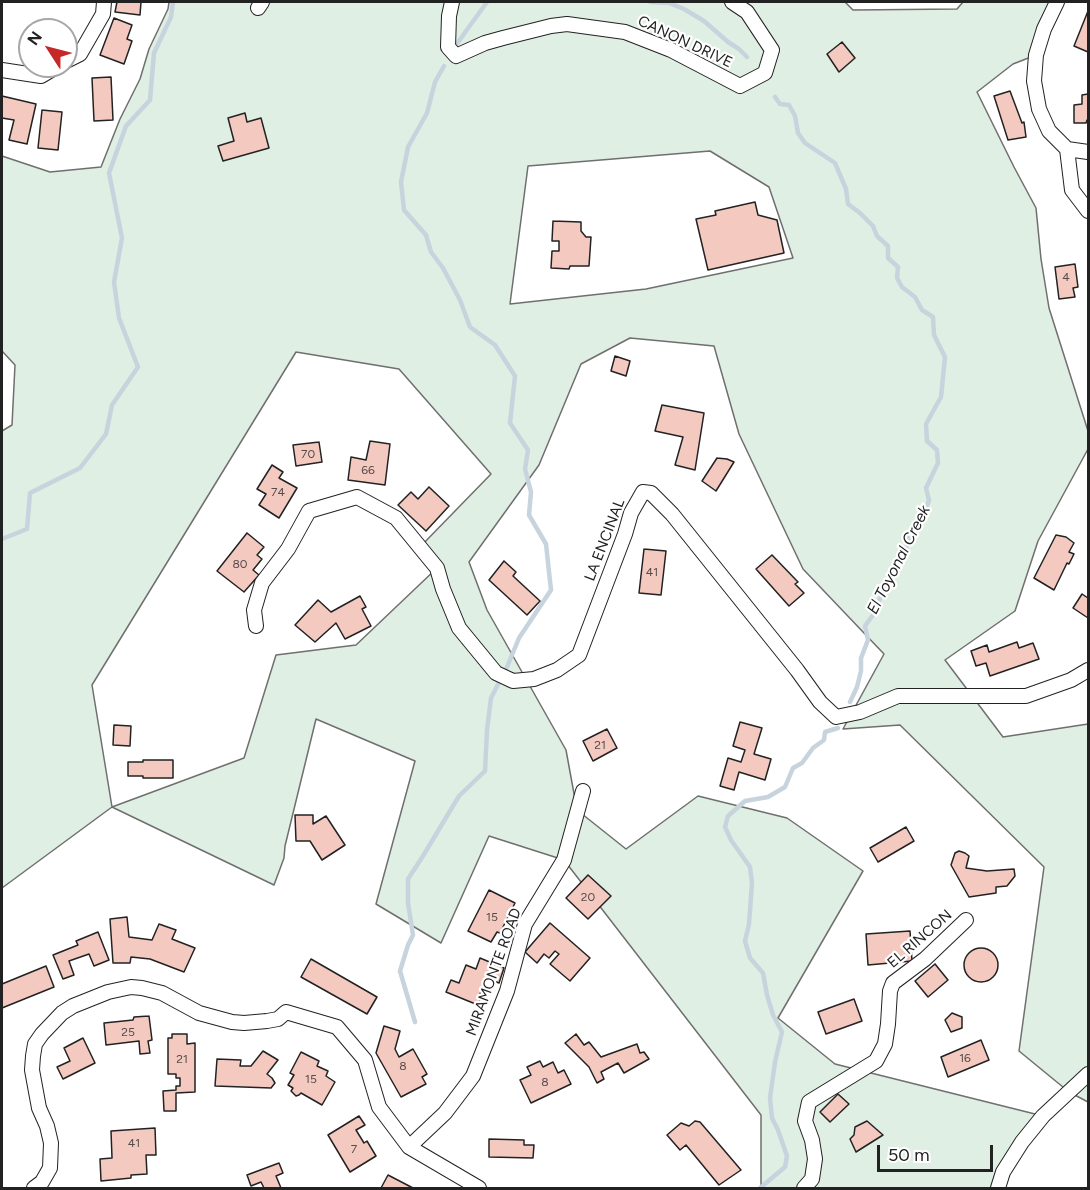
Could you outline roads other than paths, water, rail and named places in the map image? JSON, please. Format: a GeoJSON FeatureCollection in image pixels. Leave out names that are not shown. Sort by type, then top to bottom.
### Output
{"type":"FeatureCollection","features":[{"type":"Feature","properties":{"kind":"street"},"geometry":{"type":"LineString","coordinates":[[78,55],[103,14],[104,2]]}},
{"type":"Feature","properties":{"kind":"street","name":"CANON DRIVE"},"geometry":{"type":"LineString","coordinates":[[452,2],[448,16],[448,47],[456,56],[485,43],[567,24],[625,32],[671,50],[740,86],[765,73],[772,50],[747,12],[732,2]]}},
{"type":"Feature","properties":{"kind":"street"},"geometry":{"type":"LineString","coordinates":[[1057,2],[1044,29],[1036,55],[1034,81],[1039,109],[1049,131],[1067,149],[1089,152]]}},
{"type":"Feature","properties":{"kind":"street"},"geometry":{"type":"LineString","coordinates":[[2,70],[18,72]]}},
{"type":"Feature","properties":{"kind":"street"},"geometry":{"type":"LineString","coordinates":[[1067,149],[1072,190],[1089,211]]}},
{"type":"Feature","properties":{"kind":"street","name":"LA ENCINAL"},"geometry":{"type":"LineString","coordinates":[[256,626],[254,610],[262,583],[288,549],[309,511],[357,497],[396,518],[437,568],[459,628],[496,673],[513,681],[534,679],[557,670],[579,655],[631,513],[643,492],[651,493],[672,514],[820,702],[836,717],[860,712],[898,696],[1026,696],[1071,680],[1089,670]]}},
{"type":"Feature","properties":{"kind":"street","name":"MIRAMONTE ROAD"},"geometry":{"type":"LineString","coordinates":[[409,1147],[445,1113],[473,1076],[507,991],[525,924],[564,860],[583,791]]}},
{"type":"Feature","properties":{"kind":"street","name":"EL RINCON"},"geometry":{"type":"LineString","coordinates":[[804,1188],[812,1179],[815,1159],[812,1140],[805,1121],[809,1102],[876,1061],[885,1044],[890,991],[893,983],[925,959],[966,920]]}},
{"type":"Feature","properties":{"kind":"street"},"geometry":{"type":"LineString","coordinates":[[34,1188],[42,1182],[50,1168],[51,1143],[39,1108],[34,1079],[35,1044],[62,1013],[73,1006],[108,992],[131,987],[162,993],[199,1013],[232,1022],[267,1022],[278,1019],[286,1012],[337,1027],[365,1060],[379,1107],[409,1147],[479,1188]]}},
{"type":"Feature","properties":{"kind":"street"},"geometry":{"type":"LineString","coordinates":[[998,1188],[1004,1172],[1022,1142],[1042,1116],[1089,1074]]}},
{"type":"Feature","properties":{"kind":"waterway","name":"El Toyonal Creek"},"geometry":{"type":"LineString","coordinates":[[2,539],[27,529],[30,493],[80,468],[106,434],[112,405],[138,367],[119,318],[114,282],[122,238],[109,173],[126,126],[150,100],[154,53],[171,17],[173,2]]}},
{"type":"Feature","properties":{"kind":"waterway"},"geometry":{"type":"LineString","coordinates":[[456,45],[487,2]]}},
{"type":"Feature","properties":{"kind":"waterway","name":"El Toyonal Creek"},"geometry":{"type":"LineString","coordinates":[[650,2],[669,3],[684,9],[704,21],[747,57]]}},
{"type":"Feature","properties":{"kind":"waterway"},"geometry":{"type":"LineString","coordinates":[[415,1022],[400,971],[413,935],[408,903],[408,879],[459,796],[485,771],[491,698],[519,638],[551,590],[546,544],[529,515],[531,492],[525,469],[528,450],[510,423],[515,376],[495,345],[470,327],[460,300],[443,268],[431,252],[426,235],[404,210],[401,182],[408,147],[427,113],[435,82],[444,66]]}},
{"type":"Feature","properties":{"kind":"waterway","name":"El Toyonal Creek"},"geometry":{"type":"LineString","coordinates":[[775,97],[780,104],[789,105],[795,116],[798,133],[805,143],[835,163],[846,189],[848,204],[873,226],[877,236],[888,246],[888,258],[898,267],[897,278],[902,287],[915,297],[922,310],[933,317],[934,335],[945,357],[941,397],[926,424],[927,441],[937,450],[938,463],[926,488],[929,500],[926,509],[909,534],[901,563],[890,571],[888,583],[875,612],[865,626],[868,640],[861,658],[857,687],[850,702]]}},
{"type":"Feature","properties":{"kind":"waterway","name":"El Toyonal Creek"},"geometry":{"type":"LineString","coordinates":[[760,1188],[785,1167],[787,1156],[772,1118],[770,1098],[782,1032],[773,1015],[763,973],[750,958],[745,941],[749,924],[752,883],[750,867],[731,840],[725,827],[728,816],[745,801],[768,797],[785,787],[793,768],[802,763],[813,748],[824,740],[825,732],[838,728]]}}]}
